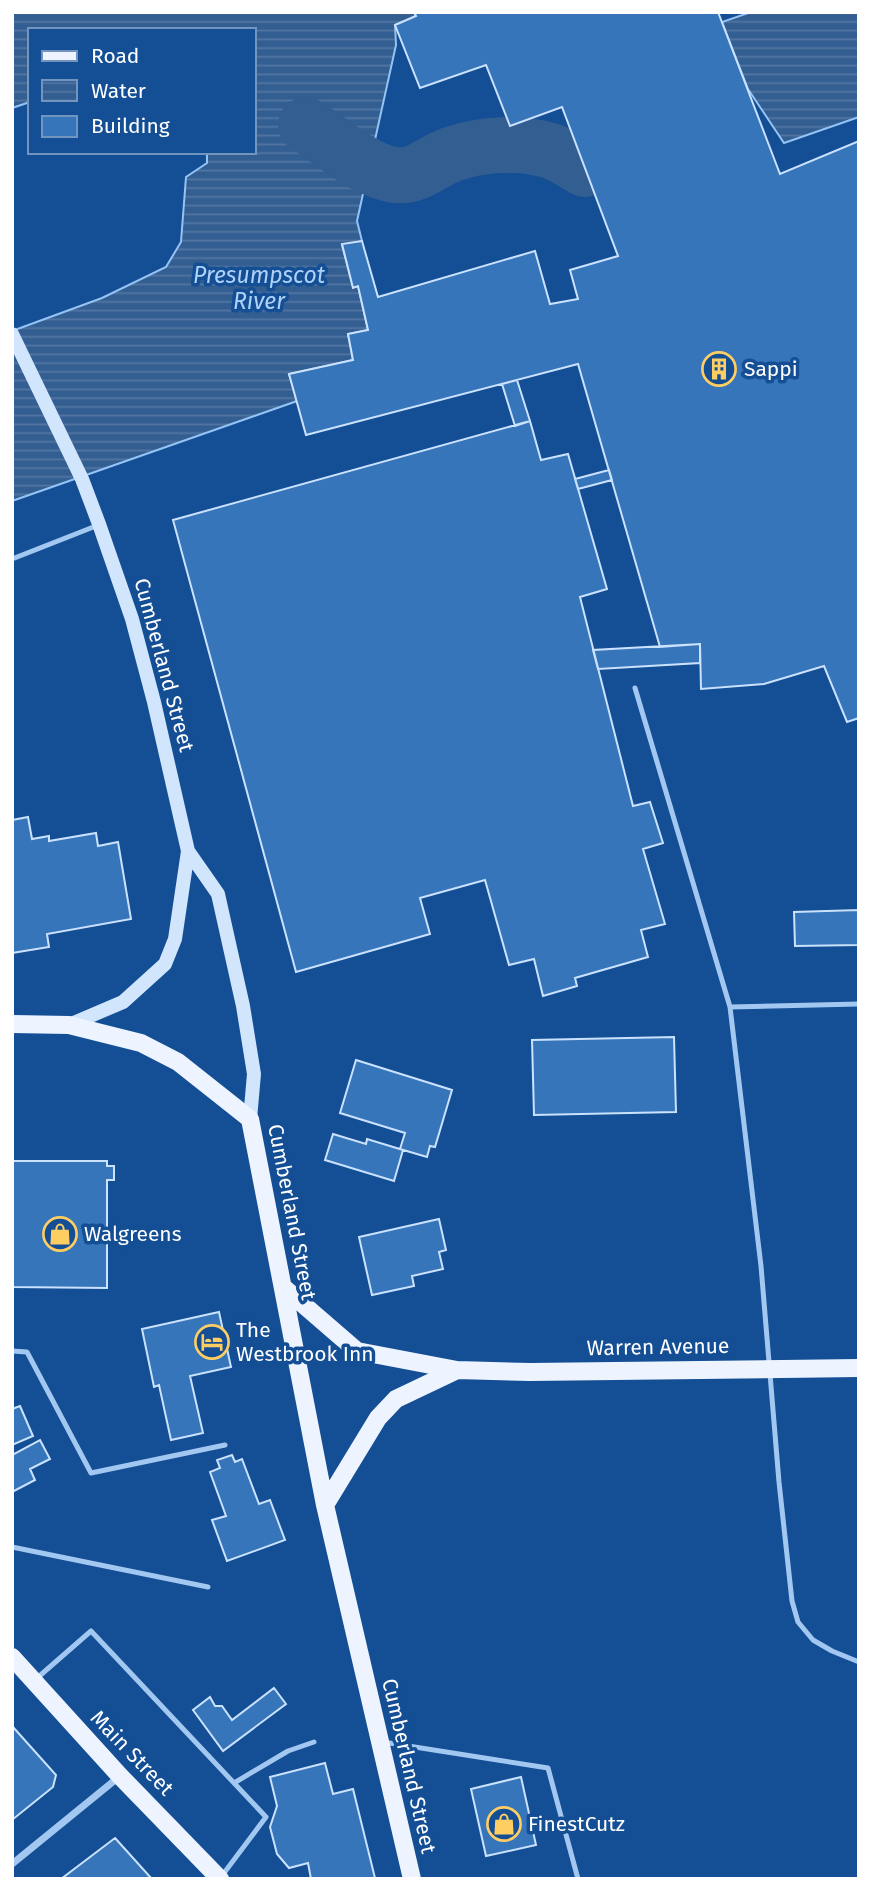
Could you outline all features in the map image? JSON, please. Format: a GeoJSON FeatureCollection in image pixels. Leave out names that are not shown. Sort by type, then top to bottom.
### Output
{"type":"FeatureCollection","features":[{"type":"Feature","properties":{"kind":"main road","name":"Cumberland Street"},"geometry":{"type":"LineString","coordinates":[[12,334],[82,479],[99,524],[135,631],[188,851],[218,894],[243,1006],[254,1074],[250,1119],[325,1505],[412,1879]]}},
{"type":"Feature","properties":{"kind":"main road"},"geometry":{"type":"LineString","coordinates":[[69,1025],[123,1002],[165,964],[175,939],[188,851]]}},
{"type":"Feature","properties":{"kind":"main road"},"geometry":{"type":"LineString","coordinates":[[12,1024],[69,1025],[141,1043],[178,1062],[250,1119]]}},
{"type":"Feature","properties":{"kind":"main road","name":"Warren Avenue"},"geometry":{"type":"LineString","coordinates":[[283,1287],[356,1350],[457,1370],[530,1372],[859,1368]]}},
{"type":"Feature","properties":{"kind":"main road","name":"Warren Avenue"},"geometry":{"type":"LineString","coordinates":[[325,1505],[378,1418],[396,1399],[457,1370]]}},
{"type":"Feature","properties":{"kind":"main road","name":"Main Street"},"geometry":{"type":"LineString","coordinates":[[12,1657],[120,1776],[220,1879]]}},
{"type":"Feature","properties":{"kind":"street"},"geometry":{"type":"LineString","coordinates":[[12,1864],[120,1776]]}},
{"type":"Feature","properties":{"kind":"lane"},"geometry":{"type":"LineString","coordinates":[[12,559],[99,524]]}},
{"type":"Feature","properties":{"kind":"lane"},"geometry":{"type":"LineString","coordinates":[[635,688],[730,1007],[761,1266],[792,1601],[798,1622],[813,1640],[832,1651],[859,1661]]}},
{"type":"Feature","properties":{"kind":"lane"},"geometry":{"type":"LineString","coordinates":[[730,1007],[859,1004]]}},
{"type":"Feature","properties":{"kind":"lane"},"geometry":{"type":"LineString","coordinates":[[12,1351],[27,1352],[91,1473],[225,1445]]}},
{"type":"Feature","properties":{"kind":"lane"},"geometry":{"type":"LineString","coordinates":[[12,1547],[208,1587]]}},
{"type":"Feature","properties":{"kind":"lane"},"geometry":{"type":"LineString","coordinates":[[34,1681],[91,1631],[266,1817],[220,1879]]}},
{"type":"Feature","properties":{"kind":"lane"},"geometry":{"type":"LineString","coordinates":[[380,1741],[548,1768],[578,1879]]}},
{"type":"Feature","properties":{"kind":"lane"},"geometry":{"type":"LineString","coordinates":[[234,1783],[288,1751],[314,1742]]}},
{"type":"Feature","properties":{"kind":"water","name":"Presumpscot River"},"geometry":{"type":"Polygon","coordinates":[[[12,12],[414,12],[416,16],[395,25],[396,45],[357,221],[362,241],[342,245],[353,287],[358,286],[368,330],[348,334],[353,360],[289,374],[297,401],[12,501],[12,331],[102,298],[166,267],[181,242],[186,177],[207,163],[207,154],[256,154],[256,28],[28,28],[28,103],[12,108],[12,12]]]}},
{"type":"Feature","properties":{"kind":"water"},"geometry":{"type":"Polygon","coordinates":[[[751,12],[859,12],[859,117],[784,143],[748,89],[722,22],[751,12]]]}},
{"type":"Feature","properties":{"kind":"building","name":"Sappi"},"geometry":{"type":"Polygon","coordinates":[[[414,12],[718,12],[780,174],[859,141],[859,718],[847,722],[824,666],[764,684],[701,689],[700,644],[660,647],[578,364],[306,435],[289,374],[353,360],[348,334],[368,330],[358,286],[353,288],[342,244],[362,241],[378,297],[535,251],[550,304],[578,299],[570,270],[618,256],[562,107],[510,126],[486,65],[420,88],[395,25],[416,16],[414,12]]]}},
{"type":"Feature","properties":{"kind":"building"},"geometry":{"type":"Polygon","coordinates":[[[517,380],[530,421],[515,426],[502,384],[517,380]]]}},
{"type":"Feature","properties":{"kind":"building"},"geometry":{"type":"Polygon","coordinates":[[[530,421],[541,460],[568,454],[607,589],[580,597],[633,806],[650,802],[663,843],[643,849],[665,924],[641,930],[648,957],[575,978],[577,986],[543,996],[534,959],[509,965],[485,880],[420,898],[430,934],[296,972],[173,520],[530,421]]]}},
{"type":"Feature","properties":{"kind":"building"},"geometry":{"type":"Polygon","coordinates":[[[609,470],[612,480],[578,489],[575,479],[609,470]]]}},
{"type":"Feature","properties":{"kind":"building"},"geometry":{"type":"Polygon","coordinates":[[[700,644],[700,663],[598,669],[593,650],[700,644]]]}},
{"type":"Feature","properties":{"kind":"building"},"geometry":{"type":"Polygon","coordinates":[[[28,817],[32,839],[49,836],[49,841],[96,833],[98,846],[118,842],[131,919],[47,934],[49,947],[12,953],[12,820],[28,817]]]}},
{"type":"Feature","properties":{"kind":"building"},"geometry":{"type":"Polygon","coordinates":[[[859,910],[859,945],[795,946],[794,912],[859,910]]]}},
{"type":"Feature","properties":{"kind":"building"},"geometry":{"type":"Polygon","coordinates":[[[674,1037],[676,1112],[534,1115],[532,1040],[674,1037]]]}},
{"type":"Feature","properties":{"kind":"building"},"geometry":{"type":"Polygon","coordinates":[[[356,1060],[452,1090],[435,1147],[430,1146],[427,1157],[400,1149],[405,1133],[340,1113],[356,1060]]]}},
{"type":"Feature","properties":{"kind":"building"},"geometry":{"type":"Polygon","coordinates":[[[333,1134],[366,1144],[367,1139],[403,1150],[394,1181],[325,1160],[333,1134]]]}},
{"type":"Feature","properties":{"kind":"building","name":"Walgreens"},"geometry":{"type":"Polygon","coordinates":[[[12,1161],[107,1161],[107,1166],[114,1166],[114,1180],[107,1180],[107,1288],[12,1287],[12,1161]]]}},
{"type":"Feature","properties":{"kind":"building"},"geometry":{"type":"Polygon","coordinates":[[[439,1219],[446,1250],[439,1252],[443,1269],[412,1276],[414,1286],[372,1295],[359,1237],[439,1219]]]}},
{"type":"Feature","properties":{"kind":"building"},"geometry":{"type":"Polygon","coordinates":[[[219,1312],[231,1367],[190,1376],[203,1433],[171,1440],[159,1385],[154,1387],[142,1329],[219,1312]]]}},
{"type":"Feature","properties":{"kind":"building"},"geometry":{"type":"Polygon","coordinates":[[[20,1406],[33,1436],[12,1445],[12,1409],[20,1406]]]}},
{"type":"Feature","properties":{"kind":"building"},"geometry":{"type":"Polygon","coordinates":[[[40,1440],[50,1459],[30,1469],[35,1480],[12,1492],[12,1455],[40,1440]]]}},
{"type":"Feature","properties":{"kind":"building"},"geometry":{"type":"Polygon","coordinates":[[[232,1455],[235,1462],[242,1459],[259,1504],[270,1500],[285,1540],[227,1561],[212,1520],[226,1516],[210,1472],[220,1468],[217,1460],[232,1455]]]}},
{"type":"Feature","properties":{"kind":"building"},"geometry":{"type":"Polygon","coordinates":[[[274,1688],[286,1704],[223,1751],[193,1710],[210,1697],[215,1706],[222,1706],[232,1720],[274,1688]]]}},
{"type":"Feature","properties":{"kind":"building"},"geometry":{"type":"Polygon","coordinates":[[[13,1727],[56,1775],[53,1787],[12,1820],[13,1727]]]}},
{"type":"Feature","properties":{"kind":"building"},"geometry":{"type":"Polygon","coordinates":[[[325,1763],[333,1794],[353,1789],[375,1878],[311,1879],[308,1863],[289,1868],[277,1854],[270,1827],[277,1806],[270,1777],[325,1763]]]}},
{"type":"Feature","properties":{"kind":"building"},"geometry":{"type":"Polygon","coordinates":[[[521,1777],[536,1845],[486,1856],[471,1789],[521,1777]]]}},
{"type":"Feature","properties":{"kind":"building"},"geometry":{"type":"Polygon","coordinates":[[[115,1838],[152,1879],[61,1879],[115,1838]]]}},
{"type":"Feature","properties":{"kind":"waterway","name":"Presumpscot River"},"geometry":{"type":"LineString","coordinates":[[306,125],[360,162],[395,175],[417,172],[462,151],[500,145],[527,146],[551,151],[585,169]]}},
{"type":"Feature","properties":{"kind":"place","name":"Sappi"},"geometry":{"type":"Point","coordinates":[719,369]}},
{"type":"Feature","properties":{"kind":"place","name":"Walgreens"},"geometry":{"type":"Point","coordinates":[60,1234]}},
{"type":"Feature","properties":{"kind":"place","name":"The Westbrook Inn"},"geometry":{"type":"Point","coordinates":[212,1342]}},
{"type":"Feature","properties":{"kind":"place","name":"FinestCutz"},"geometry":{"type":"Point","coordinates":[504,1824]}}]}
